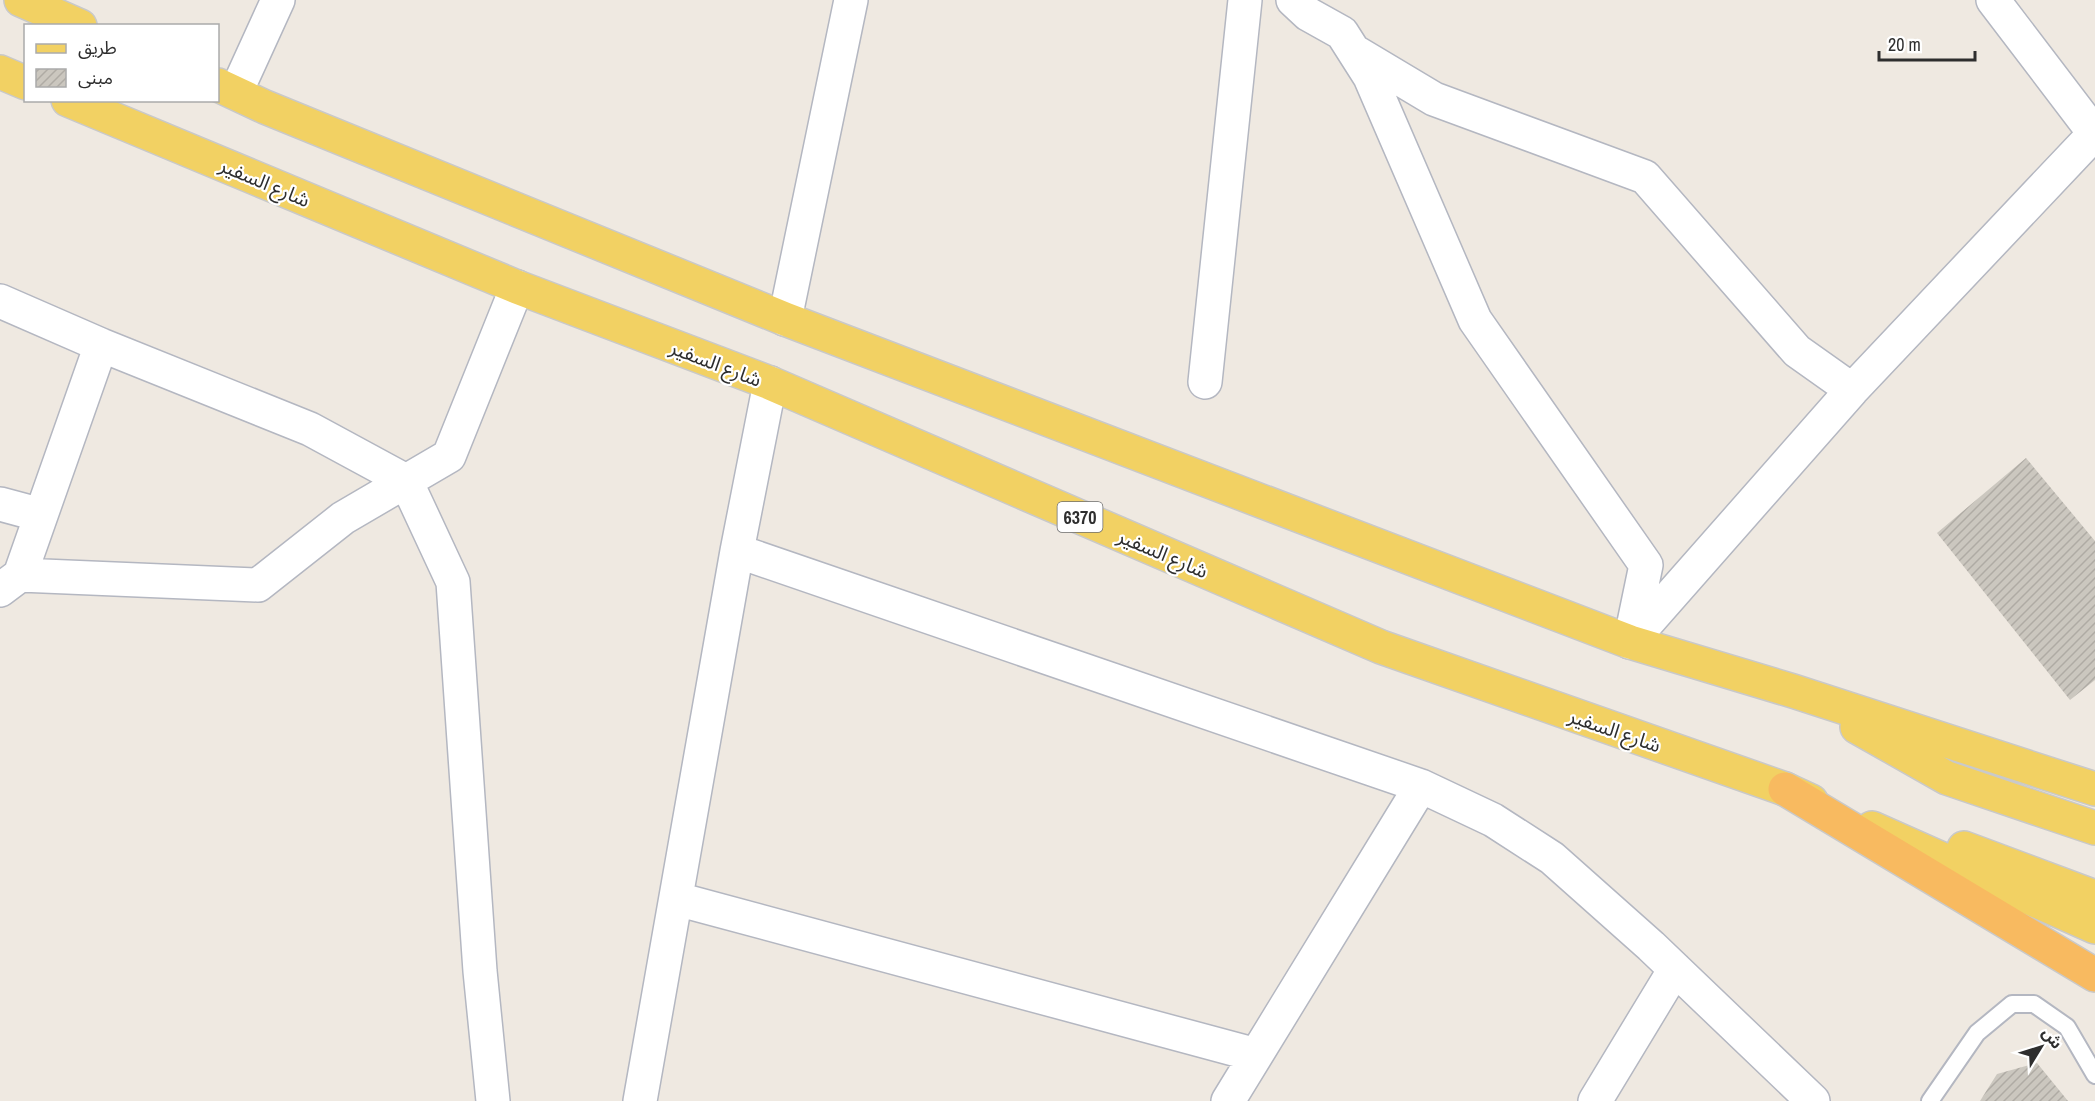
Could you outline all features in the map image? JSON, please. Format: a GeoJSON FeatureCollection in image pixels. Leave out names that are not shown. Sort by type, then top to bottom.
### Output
{"type":"FeatureCollection","features":[{"type":"Feature","properties":{"kind":"highway"},"geometry":{"type":"LineString","coordinates":[[1785,789],[2095,975]]}},
{"type":"Feature","properties":{"kind":"main road"},"geometry":{"type":"LineString","coordinates":[[21,0],[75,24]]}},
{"type":"Feature","properties":{"kind":"main road"},"geometry":{"type":"LineString","coordinates":[[0,72],[24,82]]}},
{"type":"Feature","properties":{"kind":"main road"},"geometry":{"type":"LineString","coordinates":[[227,88],[265,107],[785,319],[1630,642],[1793,691],[2095,789]]}},
{"type":"Feature","properties":{"kind":"main road","name":"شارع السفير"},"geometry":{"type":"LineString","coordinates":[[73,102],[517,287],[770,383],[1381,647],[1785,789],[2095,927]]}},
{"type":"Feature","properties":{"kind":"main road"},"geometry":{"type":"LineString","coordinates":[[1793,691],[1947,778],[2095,828]]}},
{"type":"Feature","properties":{"kind":"main road"},"geometry":{"type":"LineString","coordinates":[[1785,789],[1990,856],[2095,897]]}},
{"type":"Feature","properties":{"kind":"street"},"geometry":{"type":"LineString","coordinates":[[227,88],[278,0]]}},
{"type":"Feature","properties":{"kind":"street"},"geometry":{"type":"LineString","coordinates":[[785,319],[851,0]]}},
{"type":"Feature","properties":{"kind":"street"},"geometry":{"type":"LineString","coordinates":[[1205,382],[1245,0]]}},
{"type":"Feature","properties":{"kind":"street"},"geometry":{"type":"LineString","coordinates":[[1293,0],[1308,14],[1342,33],[1354,51],[1370,77],[1475,320],[1646,565],[1630,642]]}},
{"type":"Feature","properties":{"kind":"street"},"geometry":{"type":"LineString","coordinates":[[1630,642],[1852,390],[2095,134],[1993,0]]}},
{"type":"Feature","properties":{"kind":"street"},"geometry":{"type":"LineString","coordinates":[[1354,51],[1434,99],[1645,177],[1797,351],[1852,390]]}},
{"type":"Feature","properties":{"kind":"street"},"geometry":{"type":"LineString","coordinates":[[101,345],[41,515],[10,583],[258,585],[344,518],[449,456],[517,287]]}},
{"type":"Feature","properties":{"kind":"street"},"geometry":{"type":"LineString","coordinates":[[0,301],[101,345],[310,429],[406,481],[453,582],[480,971],[493,1101]]}},
{"type":"Feature","properties":{"kind":"street"},"geometry":{"type":"LineString","coordinates":[[640,1101],[737,551],[770,383]]}},
{"type":"Feature","properties":{"kind":"street"},"geometry":{"type":"LineString","coordinates":[[0,504],[41,515]]}},
{"type":"Feature","properties":{"kind":"street"},"geometry":{"type":"LineString","coordinates":[[737,551],[1421,786],[1492,820],[1552,858],[1675,969],[1813,1101]]}},
{"type":"Feature","properties":{"kind":"street"},"geometry":{"type":"LineString","coordinates":[[1228,1101],[1421,786]]}},
{"type":"Feature","properties":{"kind":"street"},"geometry":{"type":"LineString","coordinates":[[677,899],[1256,1055]]}},
{"type":"Feature","properties":{"kind":"street"},"geometry":{"type":"LineString","coordinates":[[1595,1101],[1675,969]]}},
{"type":"Feature","properties":{"kind":"lane"},"geometry":{"type":"LineString","coordinates":[[1930,1101],[1977,1033],[2012,1004],[2034,1004],[2067,1027],[2095,1075]]}},
{"type":"Feature","properties":{"kind":"building"},"geometry":{"type":"Polygon","coordinates":[[[2026,458],[2095,541],[2095,680],[2070,700],[1937,533],[2026,458]]]}},
{"type":"Feature","properties":{"kind":"building"},"geometry":{"type":"Polygon","coordinates":[[[2037,1063],[2068,1101],[1980,1101],[1997,1074],[2037,1063]]]}}]}
